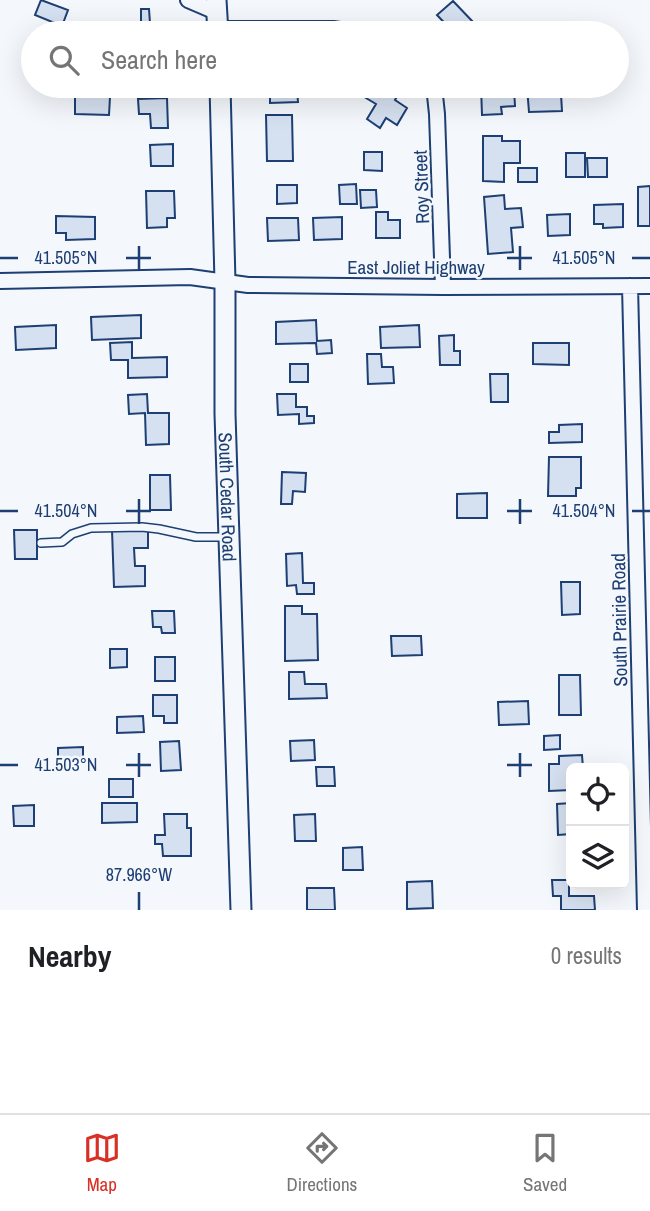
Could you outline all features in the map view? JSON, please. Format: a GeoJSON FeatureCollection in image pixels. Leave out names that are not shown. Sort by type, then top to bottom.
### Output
{"type":"FeatureCollection","features":[{"type":"Feature","properties":{"kind":"main road","name":"South Cedar Road"},"geometry":{"type":"LineString","coordinates":[[220,98],[225,414],[241,910]]}},
{"type":"Feature","properties":{"kind":"street"},"geometry":{"type":"LineString","coordinates":[[188,0],[217,19],[240,21]]}},
{"type":"Feature","properties":{"kind":"street","name":"Roy Street"},"geometry":{"type":"LineString","coordinates":[[435,98],[443,287]]}},
{"type":"Feature","properties":{"kind":"street","name":"East Joliet Highway"},"geometry":{"type":"LineString","coordinates":[[0,281],[190,277],[248,285],[650,286]]}},
{"type":"Feature","properties":{"kind":"street","name":"South Prairie Road"},"geometry":{"type":"LineString","coordinates":[[630,286],[645,910]]}},
{"type":"Feature","properties":{"kind":"lane"},"geometry":{"type":"LineString","coordinates":[[41,543],[62,542],[72,534],[91,528],[159,528],[196,537],[229,537]]}},
{"type":"Feature","properties":{"kind":"building"},"geometry":{"type":"Polygon","coordinates":[[[41,0],[68,10],[64,21],[50,21],[35,15],[41,0]]]}},
{"type":"Feature","properties":{"kind":"building"},"geometry":{"type":"Polygon","coordinates":[[[453,1],[472,21],[443,21],[437,15],[453,1]]]}},
{"type":"Feature","properties":{"kind":"building"},"geometry":{"type":"Polygon","coordinates":[[[141,9],[149,9],[150,21],[141,21],[141,9]]]}},
{"type":"Feature","properties":{"kind":"building"},"geometry":{"type":"Polygon","coordinates":[[[75,98],[110,98],[109,115],[75,114],[75,98]]]}},
{"type":"Feature","properties":{"kind":"building"},"geometry":{"type":"Polygon","coordinates":[[[167,98],[168,128],[151,128],[150,114],[139,114],[138,99],[167,98]]]}},
{"type":"Feature","properties":{"kind":"building"},"geometry":{"type":"Polygon","coordinates":[[[270,98],[298,98],[298,102],[270,103],[270,98]]]}},
{"type":"Feature","properties":{"kind":"building"},"geometry":{"type":"Polygon","coordinates":[[[366,98],[396,98],[395,100],[407,108],[397,125],[386,118],[380,128],[367,119],[376,104],[366,98]]]}},
{"type":"Feature","properties":{"kind":"building"},"geometry":{"type":"Polygon","coordinates":[[[481,98],[515,98],[515,106],[501,107],[502,114],[482,115],[481,98]]]}},
{"type":"Feature","properties":{"kind":"building"},"geometry":{"type":"Polygon","coordinates":[[[528,98],[561,98],[562,111],[529,112],[528,98]]]}},
{"type":"Feature","properties":{"kind":"building"},"geometry":{"type":"Polygon","coordinates":[[[266,115],[292,115],[293,161],[267,161],[266,115]]]}},
{"type":"Feature","properties":{"kind":"building"},"geometry":{"type":"Polygon","coordinates":[[[483,136],[502,136],[502,141],[520,141],[520,163],[504,163],[504,182],[483,181],[483,136]]]}},
{"type":"Feature","properties":{"kind":"building"},"geometry":{"type":"Polygon","coordinates":[[[173,144],[173,166],[151,166],[150,145],[173,144]]]}},
{"type":"Feature","properties":{"kind":"building"},"geometry":{"type":"Polygon","coordinates":[[[364,152],[382,152],[382,171],[364,170],[364,152]]]}},
{"type":"Feature","properties":{"kind":"building"},"geometry":{"type":"Polygon","coordinates":[[[566,153],[585,153],[585,177],[566,177],[566,153]]]}},
{"type":"Feature","properties":{"kind":"building"},"geometry":{"type":"Polygon","coordinates":[[[587,158],[607,158],[607,177],[588,177],[587,158]]]}},
{"type":"Feature","properties":{"kind":"building"},"geometry":{"type":"Polygon","coordinates":[[[518,168],[537,168],[537,182],[518,182],[518,168]]]}},
{"type":"Feature","properties":{"kind":"building"},"geometry":{"type":"Polygon","coordinates":[[[356,184],[357,204],[340,204],[339,185],[356,184]]]}},
{"type":"Feature","properties":{"kind":"building"},"geometry":{"type":"Polygon","coordinates":[[[277,185],[297,185],[297,203],[277,204],[277,185]]]}},
{"type":"Feature","properties":{"kind":"building"},"geometry":{"type":"Polygon","coordinates":[[[650,186],[650,226],[638,226],[638,187],[650,186]]]}},
{"type":"Feature","properties":{"kind":"building"},"geometry":{"type":"Polygon","coordinates":[[[360,190],[376,190],[377,207],[361,208],[360,190]]]}},
{"type":"Feature","properties":{"kind":"building"},"geometry":{"type":"Polygon","coordinates":[[[146,191],[174,191],[175,218],[167,218],[167,227],[147,228],[146,191]]]}},
{"type":"Feature","properties":{"kind":"building"},"geometry":{"type":"Polygon","coordinates":[[[504,195],[505,209],[521,208],[523,227],[511,228],[513,252],[488,254],[484,197],[504,195]]]}},
{"type":"Feature","properties":{"kind":"building"},"geometry":{"type":"Polygon","coordinates":[[[623,204],[623,227],[603,228],[603,224],[594,224],[594,205],[623,204]]]}},
{"type":"Feature","properties":{"kind":"building"},"geometry":{"type":"Polygon","coordinates":[[[376,212],[388,212],[388,220],[400,220],[400,238],[376,238],[376,212]]]}},
{"type":"Feature","properties":{"kind":"building"},"geometry":{"type":"Polygon","coordinates":[[[570,214],[570,235],[548,236],[547,215],[570,214]]]}},
{"type":"Feature","properties":{"kind":"building"},"geometry":{"type":"Polygon","coordinates":[[[56,216],[95,217],[95,239],[66,240],[66,233],[56,233],[56,216]]]}},
{"type":"Feature","properties":{"kind":"building"},"geometry":{"type":"Polygon","coordinates":[[[342,217],[342,239],[314,240],[313,218],[342,217]]]}},
{"type":"Feature","properties":{"kind":"building"},"geometry":{"type":"Polygon","coordinates":[[[267,218],[298,218],[299,240],[268,241],[267,218]]]}},
{"type":"Feature","properties":{"kind":"building"},"geometry":{"type":"Polygon","coordinates":[[[141,315],[141,338],[92,340],[91,317],[141,315]]]}},
{"type":"Feature","properties":{"kind":"building"},"geometry":{"type":"Polygon","coordinates":[[[316,320],[317,341],[331,340],[332,353],[317,354],[316,343],[276,344],[276,322],[316,320]]]}},
{"type":"Feature","properties":{"kind":"building"},"geometry":{"type":"Polygon","coordinates":[[[56,325],[56,348],[16,350],[15,327],[56,325]]]}},
{"type":"Feature","properties":{"kind":"building"},"geometry":{"type":"Polygon","coordinates":[[[419,325],[420,347],[381,348],[380,327],[419,325]]]}},
{"type":"Feature","properties":{"kind":"building"},"geometry":{"type":"Polygon","coordinates":[[[454,335],[454,351],[460,351],[460,365],[440,365],[439,336],[454,335]]]}},
{"type":"Feature","properties":{"kind":"building"},"geometry":{"type":"Polygon","coordinates":[[[132,342],[132,358],[167,357],[167,377],[128,378],[128,360],[111,360],[110,343],[132,342]]]}},
{"type":"Feature","properties":{"kind":"building"},"geometry":{"type":"Polygon","coordinates":[[[533,343],[569,343],[569,365],[533,364],[533,343]]]}},
{"type":"Feature","properties":{"kind":"building"},"geometry":{"type":"Polygon","coordinates":[[[367,354],[381,354],[382,367],[393,367],[394,383],[368,384],[367,354]]]}},
{"type":"Feature","properties":{"kind":"building"},"geometry":{"type":"Polygon","coordinates":[[[290,364],[308,364],[308,382],[290,382],[290,364]]]}},
{"type":"Feature","properties":{"kind":"building"},"geometry":{"type":"Polygon","coordinates":[[[490,374],[508,374],[508,402],[491,402],[490,374]]]}},
{"type":"Feature","properties":{"kind":"building"},"geometry":{"type":"Polygon","coordinates":[[[147,394],[148,413],[169,413],[169,444],[146,445],[145,413],[129,414],[128,395],[147,394]]]}},
{"type":"Feature","properties":{"kind":"building"},"geometry":{"type":"Polygon","coordinates":[[[277,394],[296,394],[296,407],[307,407],[307,416],[314,416],[314,423],[299,424],[299,414],[278,415],[277,394]]]}},
{"type":"Feature","properties":{"kind":"building"},"geometry":{"type":"Polygon","coordinates":[[[582,424],[582,442],[549,443],[549,432],[559,432],[559,425],[582,424]]]}},
{"type":"Feature","properties":{"kind":"building"},"geometry":{"type":"Polygon","coordinates":[[[549,457],[581,457],[581,488],[576,488],[576,496],[548,496],[549,457]]]}},
{"type":"Feature","properties":{"kind":"building"},"geometry":{"type":"Polygon","coordinates":[[[282,472],[306,473],[305,492],[293,491],[292,504],[281,504],[282,472]]]}},
{"type":"Feature","properties":{"kind":"building"},"geometry":{"type":"Polygon","coordinates":[[[150,475],[170,475],[171,510],[150,510],[150,475]]]}},
{"type":"Feature","properties":{"kind":"building"},"geometry":{"type":"Polygon","coordinates":[[[487,493],[487,518],[457,518],[457,494],[487,493]]]}},
{"type":"Feature","properties":{"kind":"building"},"geometry":{"type":"Polygon","coordinates":[[[148,529],[148,548],[134,548],[135,566],[145,566],[145,586],[114,587],[112,530],[148,529]]]}},
{"type":"Feature","properties":{"kind":"building"},"geometry":{"type":"Polygon","coordinates":[[[14,530],[37,530],[37,559],[15,559],[14,530]]]}},
{"type":"Feature","properties":{"kind":"building"},"geometry":{"type":"Polygon","coordinates":[[[302,553],[303,583],[314,583],[314,594],[297,594],[296,585],[287,586],[286,554],[302,553]]]}},
{"type":"Feature","properties":{"kind":"building"},"geometry":{"type":"Polygon","coordinates":[[[561,582],[580,582],[580,614],[562,615],[561,582]]]}},
{"type":"Feature","properties":{"kind":"building"},"geometry":{"type":"Polygon","coordinates":[[[285,606],[302,606],[302,614],[317,614],[318,660],[285,661],[285,606]]]}},
{"type":"Feature","properties":{"kind":"building"},"geometry":{"type":"Polygon","coordinates":[[[152,611],[174,611],[175,633],[162,633],[161,627],[153,627],[152,611]]]}},
{"type":"Feature","properties":{"kind":"building"},"geometry":{"type":"Polygon","coordinates":[[[391,636],[421,636],[422,655],[392,656],[391,636]]]}},
{"type":"Feature","properties":{"kind":"building"},"geometry":{"type":"Polygon","coordinates":[[[110,649],[127,649],[127,667],[110,668],[110,649]]]}},
{"type":"Feature","properties":{"kind":"building"},"geometry":{"type":"Polygon","coordinates":[[[155,657],[175,657],[175,681],[155,681],[155,657]]]}},
{"type":"Feature","properties":{"kind":"building"},"geometry":{"type":"Polygon","coordinates":[[[289,672],[304,672],[305,684],[326,684],[327,698],[289,699],[289,672]]]}},
{"type":"Feature","properties":{"kind":"building"},"geometry":{"type":"Polygon","coordinates":[[[559,675],[580,675],[581,715],[559,715],[559,675]]]}},
{"type":"Feature","properties":{"kind":"building"},"geometry":{"type":"Polygon","coordinates":[[[153,695],[177,695],[177,723],[164,723],[164,716],[153,716],[153,695]]]}},
{"type":"Feature","properties":{"kind":"building"},"geometry":{"type":"Polygon","coordinates":[[[528,701],[529,724],[499,725],[498,702],[528,701]]]}},
{"type":"Feature","properties":{"kind":"building"},"geometry":{"type":"Polygon","coordinates":[[[143,716],[144,732],[117,733],[117,717],[143,716]]]}},
{"type":"Feature","properties":{"kind":"building"},"geometry":{"type":"Polygon","coordinates":[[[560,735],[560,749],[544,750],[544,736],[560,735]]]}},
{"type":"Feature","properties":{"kind":"building"},"geometry":{"type":"Polygon","coordinates":[[[314,740],[315,760],[291,761],[290,741],[314,740]]]}},
{"type":"Feature","properties":{"kind":"building"},"geometry":{"type":"Polygon","coordinates":[[[179,741],[181,770],[161,771],[160,742],[179,741]]]}},
{"type":"Feature","properties":{"kind":"building"},"geometry":{"type":"Polygon","coordinates":[[[83,747],[83,761],[58,762],[58,748],[83,747]]]}},
{"type":"Feature","properties":{"kind":"building"},"geometry":{"type":"Polygon","coordinates":[[[582,755],[583,763],[566,763],[566,790],[549,791],[549,764],[559,764],[559,756],[582,755]]]}},
{"type":"Feature","properties":{"kind":"building"},"geometry":{"type":"Polygon","coordinates":[[[316,767],[334,767],[335,786],[317,786],[316,767]]]}},
{"type":"Feature","properties":{"kind":"building"},"geometry":{"type":"Polygon","coordinates":[[[109,779],[133,779],[133,797],[109,797],[109,779]]]}},
{"type":"Feature","properties":{"kind":"building"},"geometry":{"type":"Polygon","coordinates":[[[102,803],[137,803],[137,822],[102,823],[102,803]]]}},
{"type":"Feature","properties":{"kind":"building"},"geometry":{"type":"Polygon","coordinates":[[[566,803],[566,834],[558,835],[557,804],[566,803]]]}},
{"type":"Feature","properties":{"kind":"building"},"geometry":{"type":"Polygon","coordinates":[[[34,805],[34,826],[14,826],[13,806],[34,805]]]}},
{"type":"Feature","properties":{"kind":"building"},"geometry":{"type":"Polygon","coordinates":[[[164,814],[187,814],[187,828],[191,828],[191,856],[163,856],[162,844],[155,844],[155,835],[165,835],[164,814]]]}},
{"type":"Feature","properties":{"kind":"building"},"geometry":{"type":"Polygon","coordinates":[[[315,814],[316,841],[295,841],[294,815],[315,814]]]}},
{"type":"Feature","properties":{"kind":"building"},"geometry":{"type":"Polygon","coordinates":[[[362,847],[363,870],[343,870],[343,848],[362,847]]]}},
{"type":"Feature","properties":{"kind":"building"},"geometry":{"type":"Polygon","coordinates":[[[552,880],[566,880],[569,896],[594,896],[595,910],[561,910],[561,896],[553,896],[552,880]]]}},
{"type":"Feature","properties":{"kind":"building"},"geometry":{"type":"Polygon","coordinates":[[[432,881],[433,908],[407,909],[407,882],[432,881]]]}},
{"type":"Feature","properties":{"kind":"building"},"geometry":{"type":"Polygon","coordinates":[[[307,888],[334,888],[335,910],[307,910],[307,888]]]}}]}
